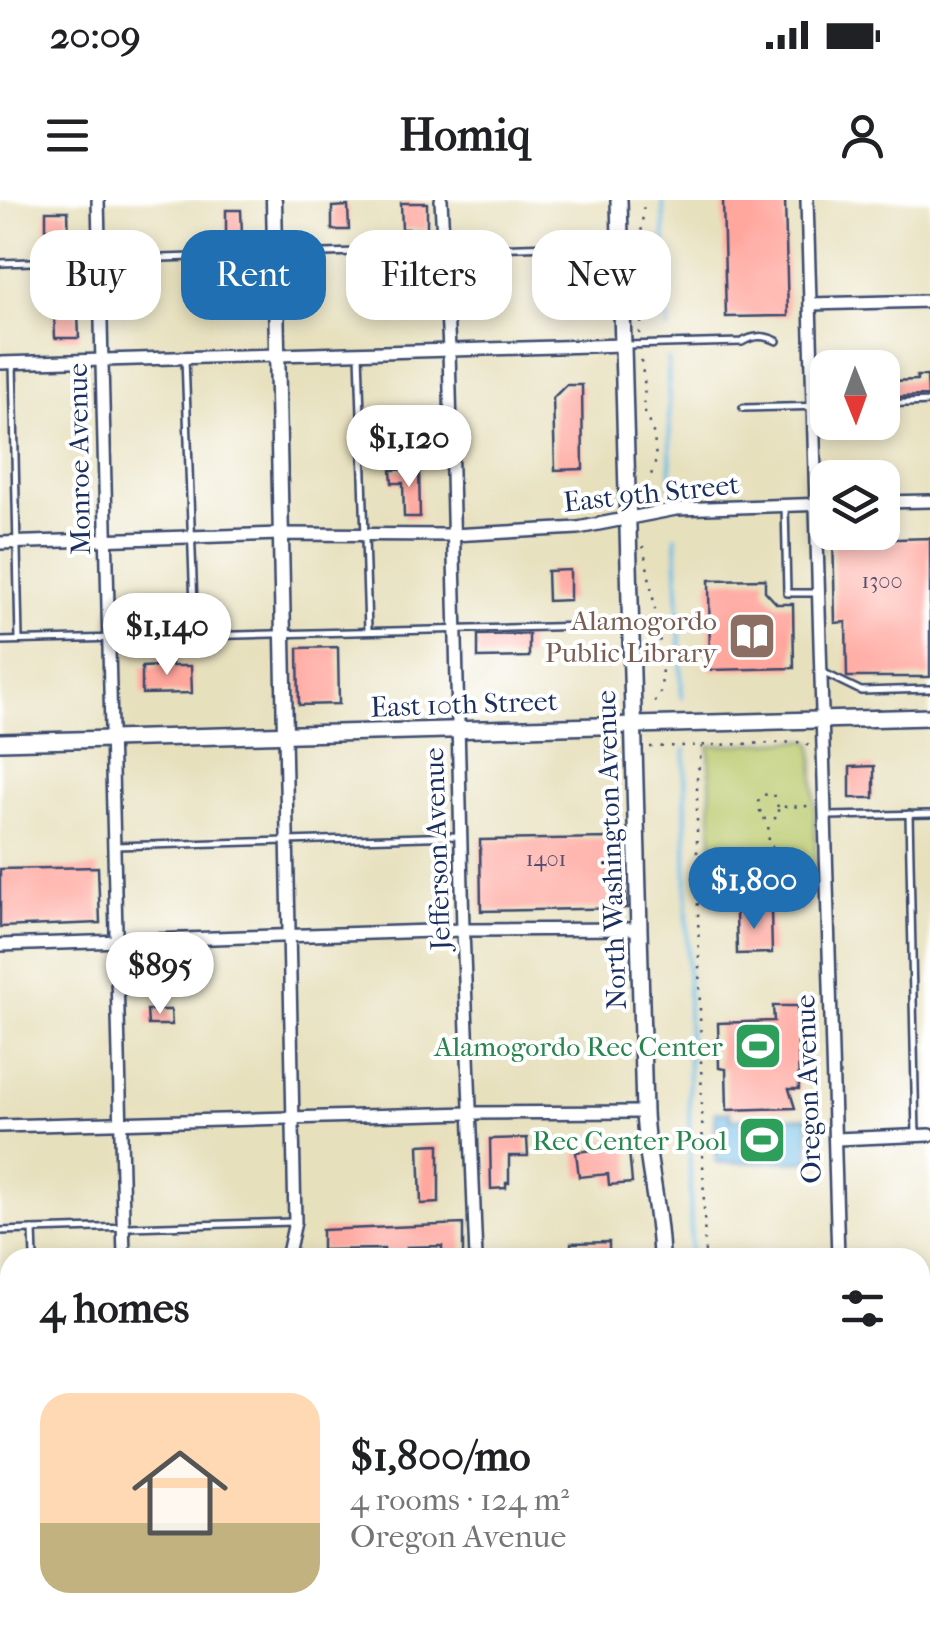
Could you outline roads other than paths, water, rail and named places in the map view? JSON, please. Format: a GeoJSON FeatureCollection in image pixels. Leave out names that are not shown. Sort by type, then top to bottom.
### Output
{"type":"FeatureCollection","features":[{"type":"Feature","properties":{"kind":"main road","name":"North Washington Avenue"},"geometry":{"type":"LineString","coordinates":[[619,200],[620,230]]}},
{"type":"Feature","properties":{"kind":"main road","name":"North Washington Avenue"},"geometry":{"type":"LineString","coordinates":[[622,320],[635,516],[630,625],[644,1112],[662,1248]]}},
{"type":"Feature","properties":{"kind":"main road","name":"East 10th Street"},"geometry":{"type":"LineString","coordinates":[[0,742],[930,717]]}},
{"type":"Feature","properties":{"kind":"street","name":"Monroe Avenue"},"geometry":{"type":"LineString","coordinates":[[98,200],[98,230]]}},
{"type":"Feature","properties":{"kind":"street"},"geometry":{"type":"LineString","coordinates":[[274,200],[274,230]]}},
{"type":"Feature","properties":{"kind":"street","name":"Jefferson Avenue"},"geometry":{"type":"LineString","coordinates":[[441,200],[443,230]]}},
{"type":"Feature","properties":{"kind":"street","name":"Oregon Avenue"},"geometry":{"type":"LineString","coordinates":[[807,200],[811,350]]}},
{"type":"Feature","properties":{"kind":"street"},"geometry":{"type":"LineString","coordinates":[[810,304],[930,301]]}},
{"type":"Feature","properties":{"kind":"street","name":"Monroe Avenue"},"geometry":{"type":"LineString","coordinates":[[101,320],[124,1248]]}},
{"type":"Feature","properties":{"kind":"street"},"geometry":{"type":"LineString","coordinates":[[275,320],[294,1117],[295,1222],[289,1248]]}},
{"type":"Feature","properties":{"kind":"street","name":"Jefferson Avenue"},"geometry":{"type":"LineString","coordinates":[[448,320],[476,1248]]}},
{"type":"Feature","properties":{"kind":"street"},"geometry":{"type":"LineString","coordinates":[[6,363],[623,345]]}},
{"type":"Feature","properties":{"kind":"street"},"geometry":{"type":"LineString","coordinates":[[900,502],[930,501]]}},
{"type":"Feature","properties":{"kind":"street","name":"East 9th Street"},"geometry":{"type":"LineString","coordinates":[[0,543],[280,534],[452,534],[578,528],[676,510],[810,505]]}},
{"type":"Feature","properties":{"kind":"street","name":"Oregon Avenue"},"geometry":{"type":"LineString","coordinates":[[819,550],[820,720],[838,1248]]}},
{"type":"Feature","properties":{"kind":"street"},"geometry":{"type":"LineString","coordinates":[[0,945],[464,930],[638,929]]}},
{"type":"Feature","properties":{"kind":"street"},"geometry":{"type":"LineString","coordinates":[[0,1126],[644,1112]]}},
{"type":"Feature","properties":{"kind":"street"},"geometry":{"type":"LineString","coordinates":[[836,1139],[930,1135]]}},
{"type":"Feature","properties":{"kind":"lane"},"geometry":{"type":"LineString","coordinates":[[0,263],[30,263]]}},
{"type":"Feature","properties":{"kind":"lane"},"geometry":{"type":"LineString","coordinates":[[623,345],[742,342],[766,336],[777,341]]}},
{"type":"Feature","properties":{"kind":"lane"},"geometry":{"type":"LineString","coordinates":[[360,352],[368,630]]}},
{"type":"Feature","properties":{"kind":"lane"},"geometry":{"type":"LineString","coordinates":[[184,358],[195,634]]}},
{"type":"Feature","properties":{"kind":"lane"},"geometry":{"type":"LineString","coordinates":[[6,363],[19,640]]}},
{"type":"Feature","properties":{"kind":"lane"},"geometry":{"type":"LineString","coordinates":[[900,403],[930,402]]}},
{"type":"Feature","properties":{"kind":"lane"},"geometry":{"type":"LineString","coordinates":[[743,408],[810,406]]}},
{"type":"Feature","properties":{"kind":"lane"},"geometry":{"type":"LineString","coordinates":[[784,506],[786,593],[817,592]]}},
{"type":"Feature","properties":{"kind":"lane"},"geometry":{"type":"LineString","coordinates":[[0,641],[630,625]]}},
{"type":"Feature","properties":{"kind":"lane"},"geometry":{"type":"LineString","coordinates":[[819,670],[861,691],[930,690]]}},
{"type":"Feature","properties":{"kind":"lane"},"geometry":{"type":"LineString","coordinates":[[909,814],[916,1136]]}},
{"type":"Feature","properties":{"kind":"lane"},"geometry":{"type":"LineString","coordinates":[[824,816],[930,814]]}},
{"type":"Feature","properties":{"kind":"lane"},"geometry":{"type":"LineString","coordinates":[[112,846],[461,836]]}},
{"type":"Feature","properties":{"kind":"lane"},"geometry":{"type":"LineString","coordinates":[[0,1231],[295,1222]]}},
{"type":"Feature","properties":{"kind":"lane"},"geometry":{"type":"LineString","coordinates":[[33,1230],[34,1248]]}},
{"type":"Feature","properties":{"kind":"water","name":"Rec Center Pool"},"geometry":{"type":"Polygon","coordinates":[[[715,1112],[730,1112],[731,1119],[808,1117],[809,1161],[716,1163],[715,1112]]]}},
{"type":"Feature","properties":{"kind":"waterway"},"geometry":{"type":"LineString","coordinates":[[663,200],[668,329]]}},
{"type":"Feature","properties":{"kind":"waterway"},"geometry":{"type":"LineString","coordinates":[[668,360],[671,489]]}},
{"type":"Feature","properties":{"kind":"waterway"},"geometry":{"type":"LineString","coordinates":[[676,537],[682,698]]}},
{"type":"Feature","properties":{"kind":"waterway"},"geometry":{"type":"LineString","coordinates":[[685,750],[691,1248]]}},
{"type":"Feature","properties":{"kind":"place","name":"Alamogordo Public Library"},"geometry":{"type":"Point","coordinates":[752,636]}},
{"type":"Feature","properties":{"kind":"place","name":"Alamogordo Rec Center"},"geometry":{"type":"Point","coordinates":[758,1046]}},
{"type":"Feature","properties":{"kind":"place","name":"Rec Center Pool"},"geometry":{"type":"Point","coordinates":[762,1140]}}]}
